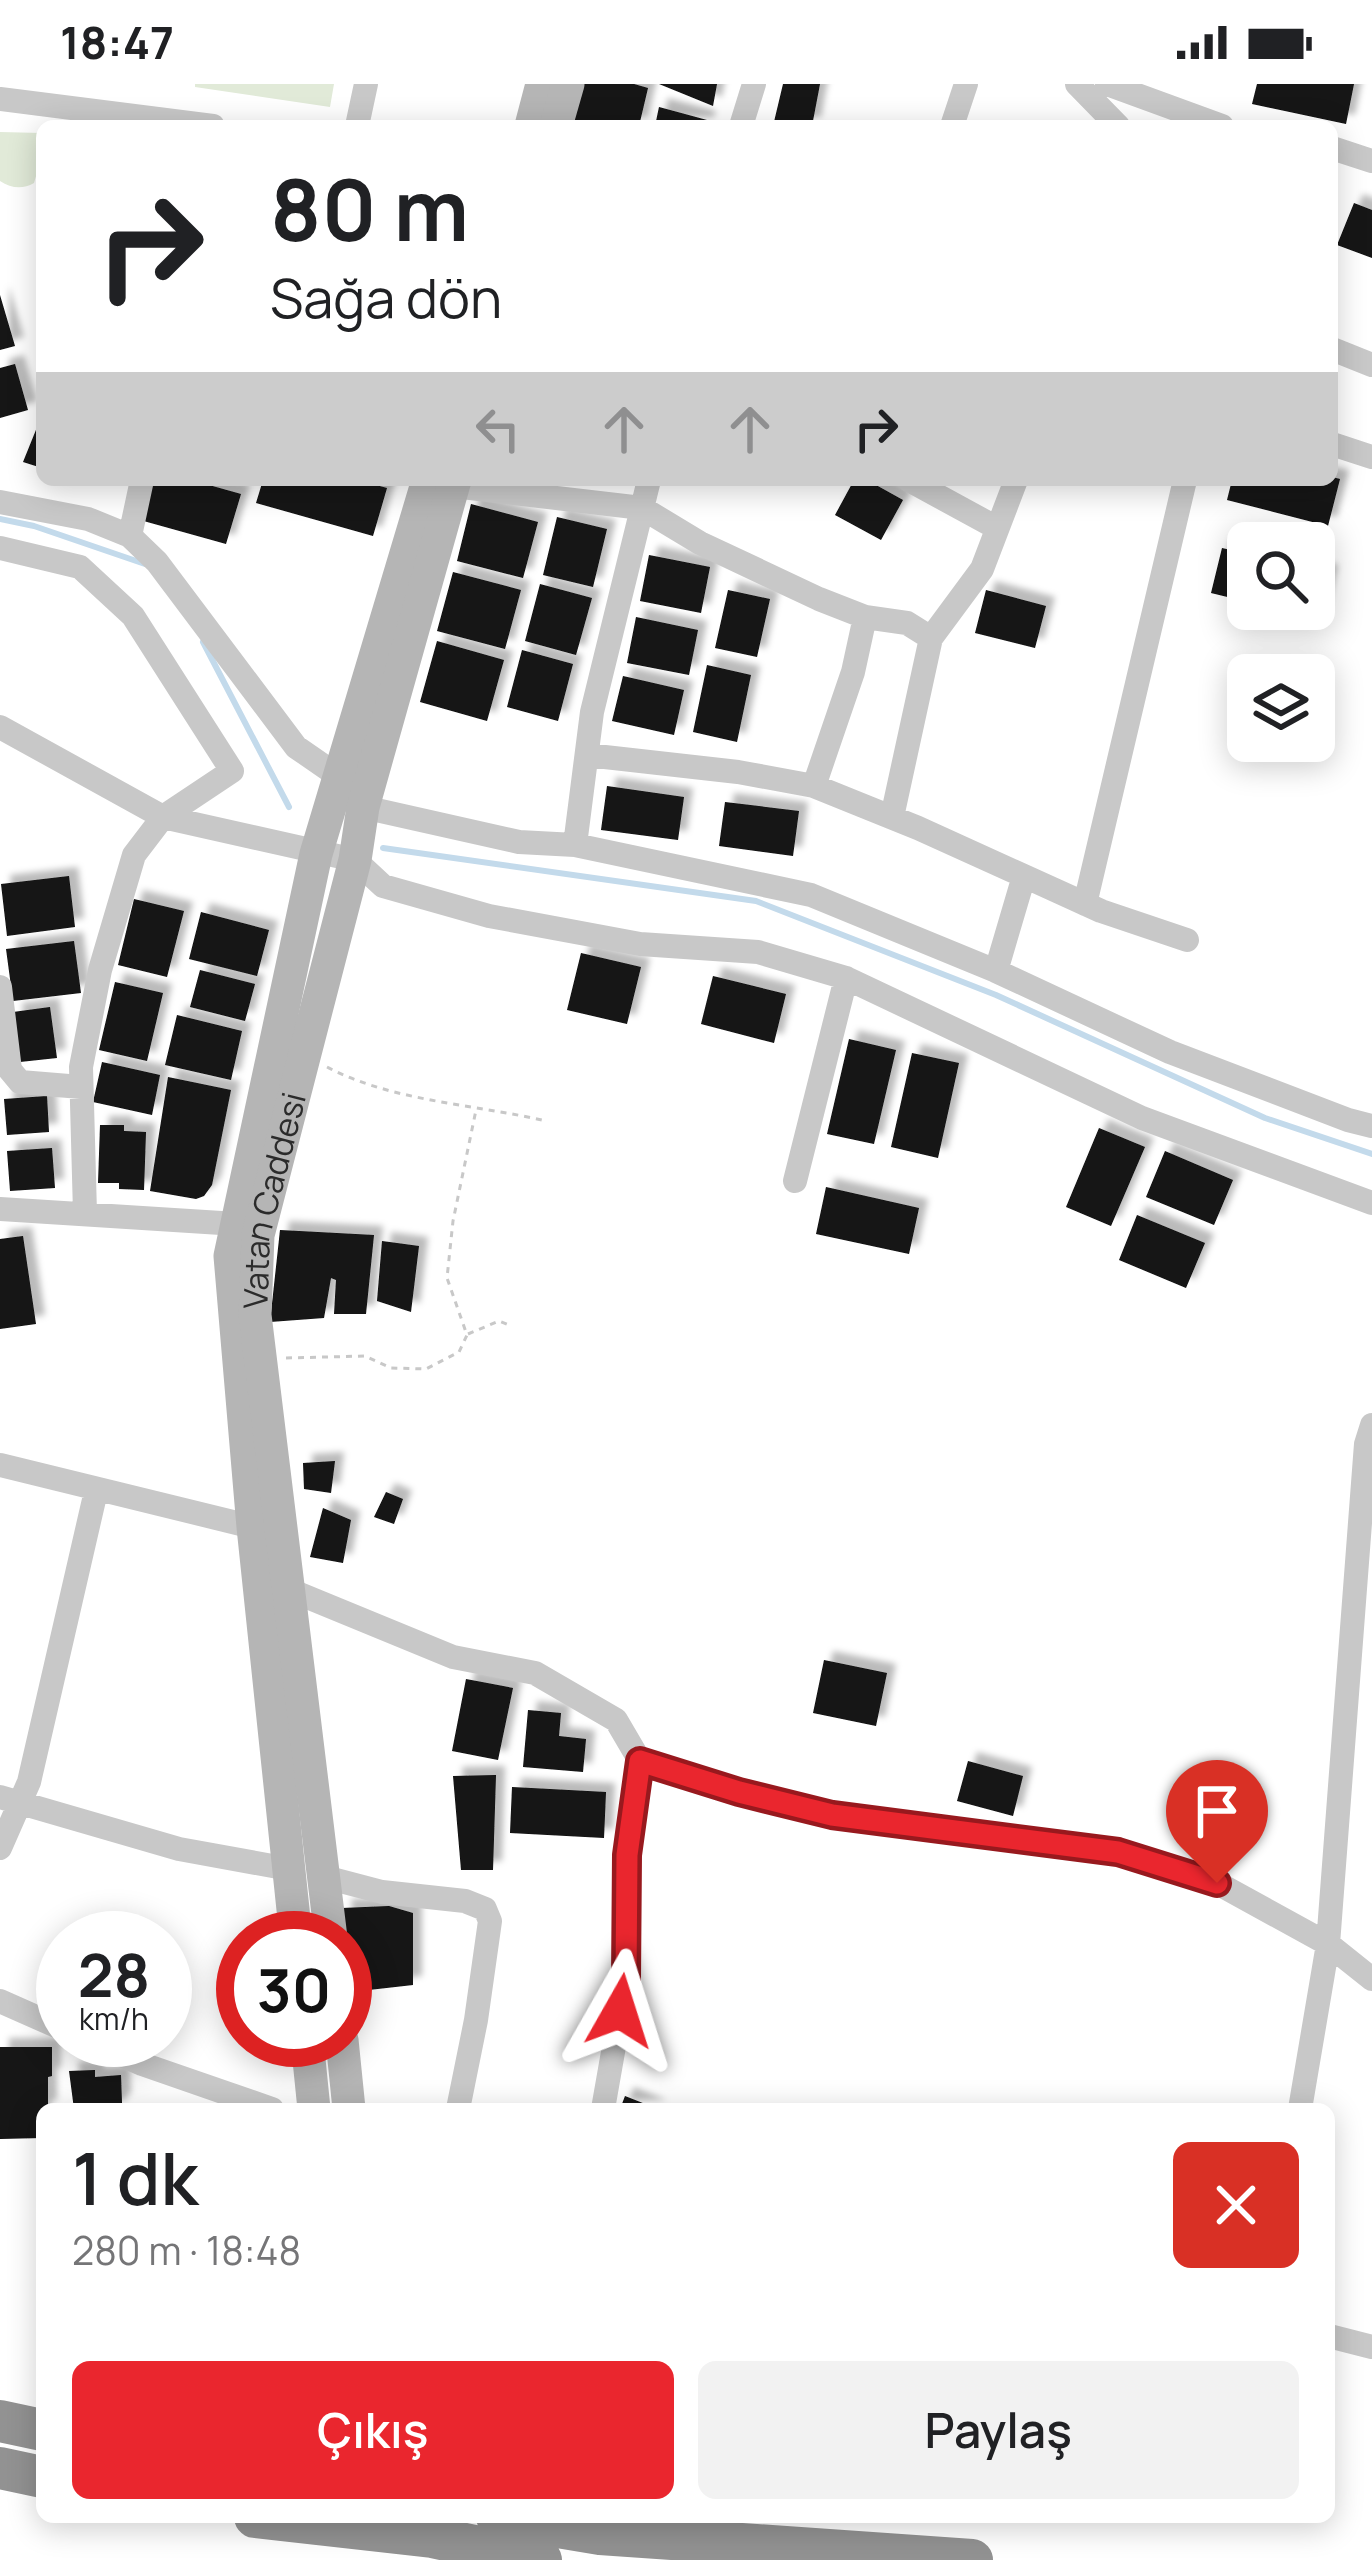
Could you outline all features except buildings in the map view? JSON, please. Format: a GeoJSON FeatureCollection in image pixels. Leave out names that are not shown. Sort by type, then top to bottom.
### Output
{"type":"FeatureCollection","features":[{"type":"Feature","properties":{"kind":"highway"},"geometry":{"type":"LineString","coordinates":[[0,2421],[36,2429]]}},
{"type":"Feature","properties":{"kind":"highway"},"geometry":{"type":"LineString","coordinates":[[0,2468],[36,2476]]}},
{"type":"Feature","properties":{"kind":"highway"},"geometry":{"type":"LineString","coordinates":[[284,2523],[405,2548],[541,2560]]}},
{"type":"Feature","properties":{"kind":"highway"},"geometry":{"type":"LineString","coordinates":[[599,2525],[972,2560]]}},
{"type":"Feature","properties":{"kind":"main road"},"geometry":{"type":"LineString","coordinates":[[533,120],[542,84]]}},
{"type":"Feature","properties":{"kind":"main road"},"geometry":{"type":"LineString","coordinates":[[558,120],[568,84]]}},
{"type":"Feature","properties":{"kind":"main road","name":"Vatan Caddesi"},"geometry":{"type":"LineString","coordinates":[[293,1911],[230,1256],[316,854],[444,486]]}},
{"type":"Feature","properties":{"kind":"main road","name":"Vatan Caddesi"},"geometry":{"type":"LineString","coordinates":[[328,1911],[255,1316],[258,1235],[355,860],[363,807],[444,486]]}},
{"type":"Feature","properties":{"kind":"main road"},"geometry":{"type":"LineString","coordinates":[[310,2067],[313,2103]]}},
{"type":"Feature","properties":{"kind":"main road"},"geometry":{"type":"LineString","coordinates":[[345,2067],[348,2103]]}},
{"type":"Feature","properties":{"kind":"street"},"geometry":{"type":"LineString","coordinates":[[358,120],[366,84]]}},
{"type":"Feature","properties":{"kind":"street"},"geometry":{"type":"LineString","coordinates":[[743,120],[754,84]]}},
{"type":"Feature","properties":{"kind":"street"},"geometry":{"type":"LineString","coordinates":[[954,120],[966,84]]}},
{"type":"Feature","properties":{"kind":"street"},"geometry":{"type":"LineString","coordinates":[[1077,84],[1112,120]]}},
{"type":"Feature","properties":{"kind":"street"},"geometry":{"type":"LineString","coordinates":[[1107,84],[1204,120]]}},
{"type":"Feature","properties":{"kind":"street"},"geometry":{"type":"LineString","coordinates":[[0,98],[62,95],[184,120]]}},
{"type":"Feature","properties":{"kind":"street"},"geometry":{"type":"LineString","coordinates":[[1338,150],[1372,161]]}},
{"type":"Feature","properties":{"kind":"street"},"geometry":{"type":"LineString","coordinates":[[1338,352],[1372,364]]}},
{"type":"Feature","properties":{"kind":"street"},"geometry":{"type":"LineString","coordinates":[[1338,446],[1372,457]]}},
{"type":"Feature","properties":{"kind":"street"},"geometry":{"type":"LineString","coordinates":[[130,536],[141,486]]}},
{"type":"Feature","properties":{"kind":"street"},"geometry":{"type":"LineString","coordinates":[[475,486],[642,508],[700,543],[865,617],[907,623],[932,638]]}},
{"type":"Feature","properties":{"kind":"street"},"geometry":{"type":"LineString","coordinates":[[574,845],[592,712],[648,486]]}},
{"type":"Feature","properties":{"kind":"street"},"geometry":{"type":"LineString","coordinates":[[921,486],[998,528]]}},
{"type":"Feature","properties":{"kind":"street"},"geometry":{"type":"LineString","coordinates":[[892,817],[932,638],[982,569],[1014,486]]}},
{"type":"Feature","properties":{"kind":"street"},"geometry":{"type":"LineString","coordinates":[[1085,904],[1184,486]]}},
{"type":"Feature","properties":{"kind":"street"},"geometry":{"type":"LineString","coordinates":[[0,502],[88,519],[130,536],[157,562],[296,747],[341,778]]}},
{"type":"Feature","properties":{"kind":"street"},"geometry":{"type":"LineString","coordinates":[[0,548],[80,567],[133,616],[232,771],[163,817],[134,855],[100,970],[81,1067],[85,1214]]}},
{"type":"Feature","properties":{"kind":"street"},"geometry":{"type":"LineString","coordinates":[[814,786],[853,672],[865,617]]}},
{"type":"Feature","properties":{"kind":"street"},"geometry":{"type":"LineString","coordinates":[[0,728],[163,817],[355,860],[383,886],[489,916],[640,944],[758,952],[846,978],[1142,1118],[1372,1203]]}},
{"type":"Feature","properties":{"kind":"street"},"geometry":{"type":"LineString","coordinates":[[587,755],[814,786],[1085,904],[1187,940]]}},
{"type":"Feature","properties":{"kind":"street"},"geometry":{"type":"LineString","coordinates":[[363,807],[519,842],[574,845],[811,895],[996,971],[1170,1052],[1372,1126]]}},
{"type":"Feature","properties":{"kind":"street"},"geometry":{"type":"LineString","coordinates":[[996,971],[1024,876]]}},
{"type":"Feature","properties":{"kind":"street"},"geometry":{"type":"LineString","coordinates":[[795,1181],[846,978]]}},
{"type":"Feature","properties":{"kind":"street"},"geometry":{"type":"LineString","coordinates":[[0,987],[10,1070],[20,1082],[81,1087]]}},
{"type":"Feature","properties":{"kind":"street"},"geometry":{"type":"LineString","coordinates":[[0,1209],[237,1224]]}},
{"type":"Feature","properties":{"kind":"street"},"geometry":{"type":"LineString","coordinates":[[1301,2103],[1328,1944],[1366,1444],[1372,1425]]}},
{"type":"Feature","properties":{"kind":"street"},"geometry":{"type":"LineString","coordinates":[[0,1465],[253,1527]]}},
{"type":"Feature","properties":{"kind":"street"},"geometry":{"type":"LineString","coordinates":[[0,1848],[10,1799],[29,1782],[96,1491]]}},
{"type":"Feature","properties":{"kind":"street"},"geometry":{"type":"LineString","coordinates":[[290,1590],[453,1657],[535,1673],[616,1720],[640,1761],[627,1855],[626,1978],[604,2103]]}},
{"type":"Feature","properties":{"kind":"street"},"geometry":{"type":"LineString","coordinates":[[640,1761],[832,1815],[1118,1852],[1217,1883],[1328,1944],[1372,1979]]}},
{"type":"Feature","properties":{"kind":"street"},"geometry":{"type":"LineString","coordinates":[[10,1799],[178,1849],[289,1869]]}},
{"type":"Feature","properties":{"kind":"street"},"geometry":{"type":"LineString","coordinates":[[325,1877],[382,1892],[465,1900],[485,1909],[490,1921],[459,2103]]}},
{"type":"Feature","properties":{"kind":"street"},"geometry":{"type":"LineString","coordinates":[[0,2001],[36,2017]]}},
{"type":"Feature","properties":{"kind":"street"},"geometry":{"type":"LineString","coordinates":[[151,2067],[255,2103]]}},
{"type":"Feature","properties":{"kind":"street"},"geometry":{"type":"LineString","coordinates":[[1335,2338],[1372,2347]]}},
{"type":"Feature","properties":{"kind":"path"},"geometry":{"type":"LineString","coordinates":[[304,1056],[346,1077],[476,1110],[546,1121]]}},
{"type":"Feature","properties":{"kind":"path"},"geometry":{"type":"LineString","coordinates":[[467,1335],[447,1278],[476,1110]]}},
{"type":"Feature","properties":{"kind":"path"},"geometry":{"type":"LineString","coordinates":[[260,1358],[365,1356],[391,1368],[426,1369],[459,1352],[467,1335],[500,1321],[509,1325]]}},
{"type":"Feature","properties":{"kind":"green space"},"geometry":{"type":"Polygon","coordinates":[[[195,84],[334,84],[330,107],[195,84]]]}},
{"type":"Feature","properties":{"kind":"green space"},"geometry":{"type":"Polygon","coordinates":[[[0,132],[36,133],[34,183],[17,187],[0,181],[0,132]]]}},
{"type":"Feature","properties":{"kind":"waterway"},"geometry":{"type":"LineString","coordinates":[[0,519],[145,564]]}},
{"type":"Feature","properties":{"kind":"waterway"},"geometry":{"type":"LineString","coordinates":[[203,642],[289,807]]}},
{"type":"Feature","properties":{"kind":"waterway"},"geometry":{"type":"LineString","coordinates":[[383,848],[756,901],[996,995],[1265,1118],[1372,1154]]}},
{"type":"Feature","properties":{"kind":"route"},"geometry":{"type":"LineString","coordinates":[[620,2011],[626,1978],[627,1855],[640,1761],[832,1815],[1118,1852],[1217,1883]]}}]}
